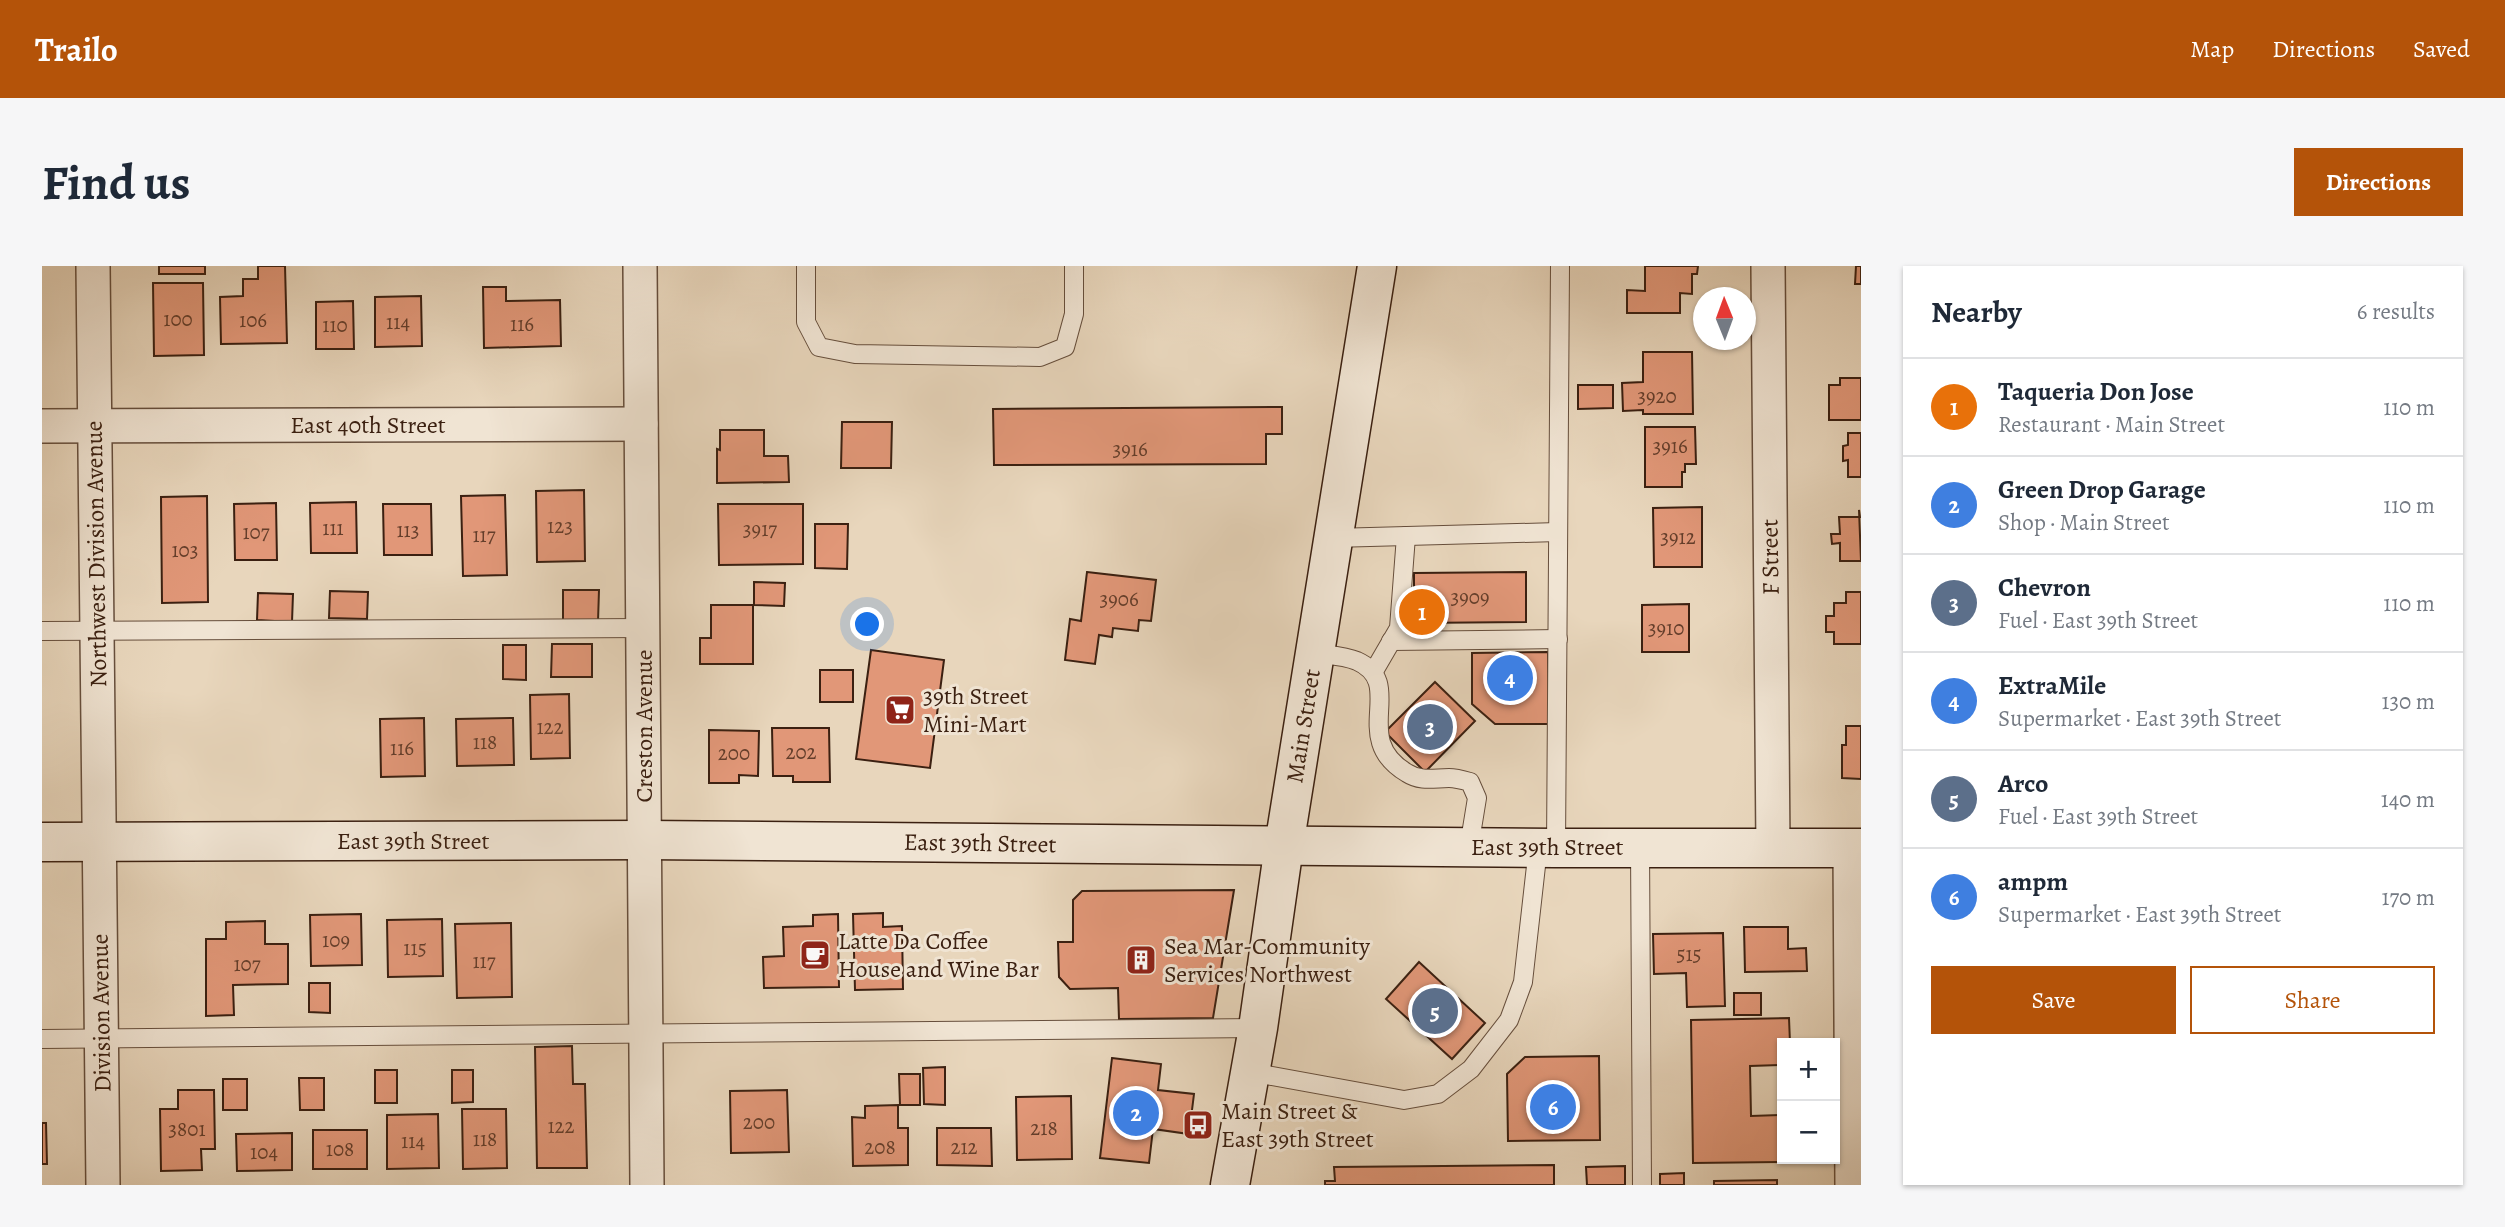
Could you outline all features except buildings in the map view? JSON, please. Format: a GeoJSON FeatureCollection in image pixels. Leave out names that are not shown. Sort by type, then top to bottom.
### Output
{"type":"FeatureCollection","features":[{"type":"Feature","properties":{"kind":"main road","name":"Main Street"},"geometry":{"type":"LineString","coordinates":[[1230,1185],[1258,1028],[1284,846],[1377,266]]}},
{"type":"Feature","properties":{"kind":"main road","name":"East 39th Street"},"geometry":{"type":"LineString","coordinates":[[42,842],[644,840],[1856,848]]}},
{"type":"Feature","properties":{"kind":"street","name":"Northwest Division Avenue"},"geometry":{"type":"LineString","coordinates":[[93,266],[100,842]]}},
{"type":"Feature","properties":{"kind":"street","name":"Creston Avenue"},"geometry":{"type":"LineString","coordinates":[[640,266],[647,1185]]}},
{"type":"Feature","properties":{"kind":"street","name":"F Street"},"geometry":{"type":"LineString","coordinates":[[1768,266],[1773,847]]}},
{"type":"Feature","properties":{"kind":"street","name":"East 40th Street"},"geometry":{"type":"LineString","coordinates":[[42,426],[641,424]]}},
{"type":"Feature","properties":{"kind":"street","name":"Division Avenue"},"geometry":{"type":"LineString","coordinates":[[100,842],[103,1185]]}},
{"type":"Feature","properties":{"kind":"street"},"geometry":{"type":"LineString","coordinates":[[1852,1185],[1856,848]]}},
{"type":"Feature","properties":{"kind":"lane"},"geometry":{"type":"LineString","coordinates":[[806,266],[806,322],[819,347],[855,355],[1040,357],[1065,348],[1074,314],[1074,266]]}},
{"type":"Feature","properties":{"kind":"lane"},"geometry":{"type":"LineString","coordinates":[[1250,1072],[1404,1100],[1438,1094],[1471,1069],[1509,1020],[1523,982],[1547,848],[1558,639],[1560,266]]}},
{"type":"Feature","properties":{"kind":"lane"},"geometry":{"type":"LineString","coordinates":[[1334,538],[1558,532]]}},
{"type":"Feature","properties":{"kind":"lane"},"geometry":{"type":"LineString","coordinates":[[1374,671],[1399,628],[1406,536]]}},
{"type":"Feature","properties":{"kind":"lane"},"geometry":{"type":"LineString","coordinates":[[42,631],[643,628]]}},
{"type":"Feature","properties":{"kind":"lane"},"geometry":{"type":"LineString","coordinates":[[1391,641],[1558,639]]}},
{"type":"Feature","properties":{"kind":"lane"},"geometry":{"type":"LineString","coordinates":[[1315,653],[1356,660],[1374,671],[1381,690],[1377,725],[1380,745],[1394,763],[1408,774],[1426,780],[1451,778],[1470,782],[1477,798],[1469,847]]}},
{"type":"Feature","properties":{"kind":"lane"},"geometry":{"type":"LineString","coordinates":[[1640,846],[1642,1185]]}},
{"type":"Feature","properties":{"kind":"lane"},"geometry":{"type":"LineString","coordinates":[[42,1039],[1258,1028]]}},
{"type":"Feature","properties":{"kind":"place","name":"Taqueria Don Jose"},"geometry":{"type":"Point","coordinates":[1422,612]}},
{"type":"Feature","properties":{"kind":"place","name":"ExtraMile"},"geometry":{"type":"Point","coordinates":[1510,678]}},
{"type":"Feature","properties":{"kind":"place","name":"39th Street Mini-Mart"},"geometry":{"type":"Point","coordinates":[900,710]}},
{"type":"Feature","properties":{"kind":"place","name":"Chevron"},"geometry":{"type":"Point","coordinates":[1430,727]}},
{"type":"Feature","properties":{"kind":"place","name":"Latte Da Coffee House and Wine Bar"},"geometry":{"type":"Point","coordinates":[815,955]}},
{"type":"Feature","properties":{"kind":"place","name":"Sea Mar-Community Services Northwest"},"geometry":{"type":"Point","coordinates":[1141,960]}},
{"type":"Feature","properties":{"kind":"place","name":"Arco"},"geometry":{"type":"Point","coordinates":[1435,1011]}},
{"type":"Feature","properties":{"kind":"place","name":"ampm"},"geometry":{"type":"Point","coordinates":[1553,1107]}},
{"type":"Feature","properties":{"kind":"place","name":"Green Drop Garage"},"geometry":{"type":"Point","coordinates":[1136,1113]}},
{"type":"Feature","properties":{"kind":"place","name":"Main Street & East 39th Street"},"geometry":{"type":"Point","coordinates":[1198,1125]}}]}
